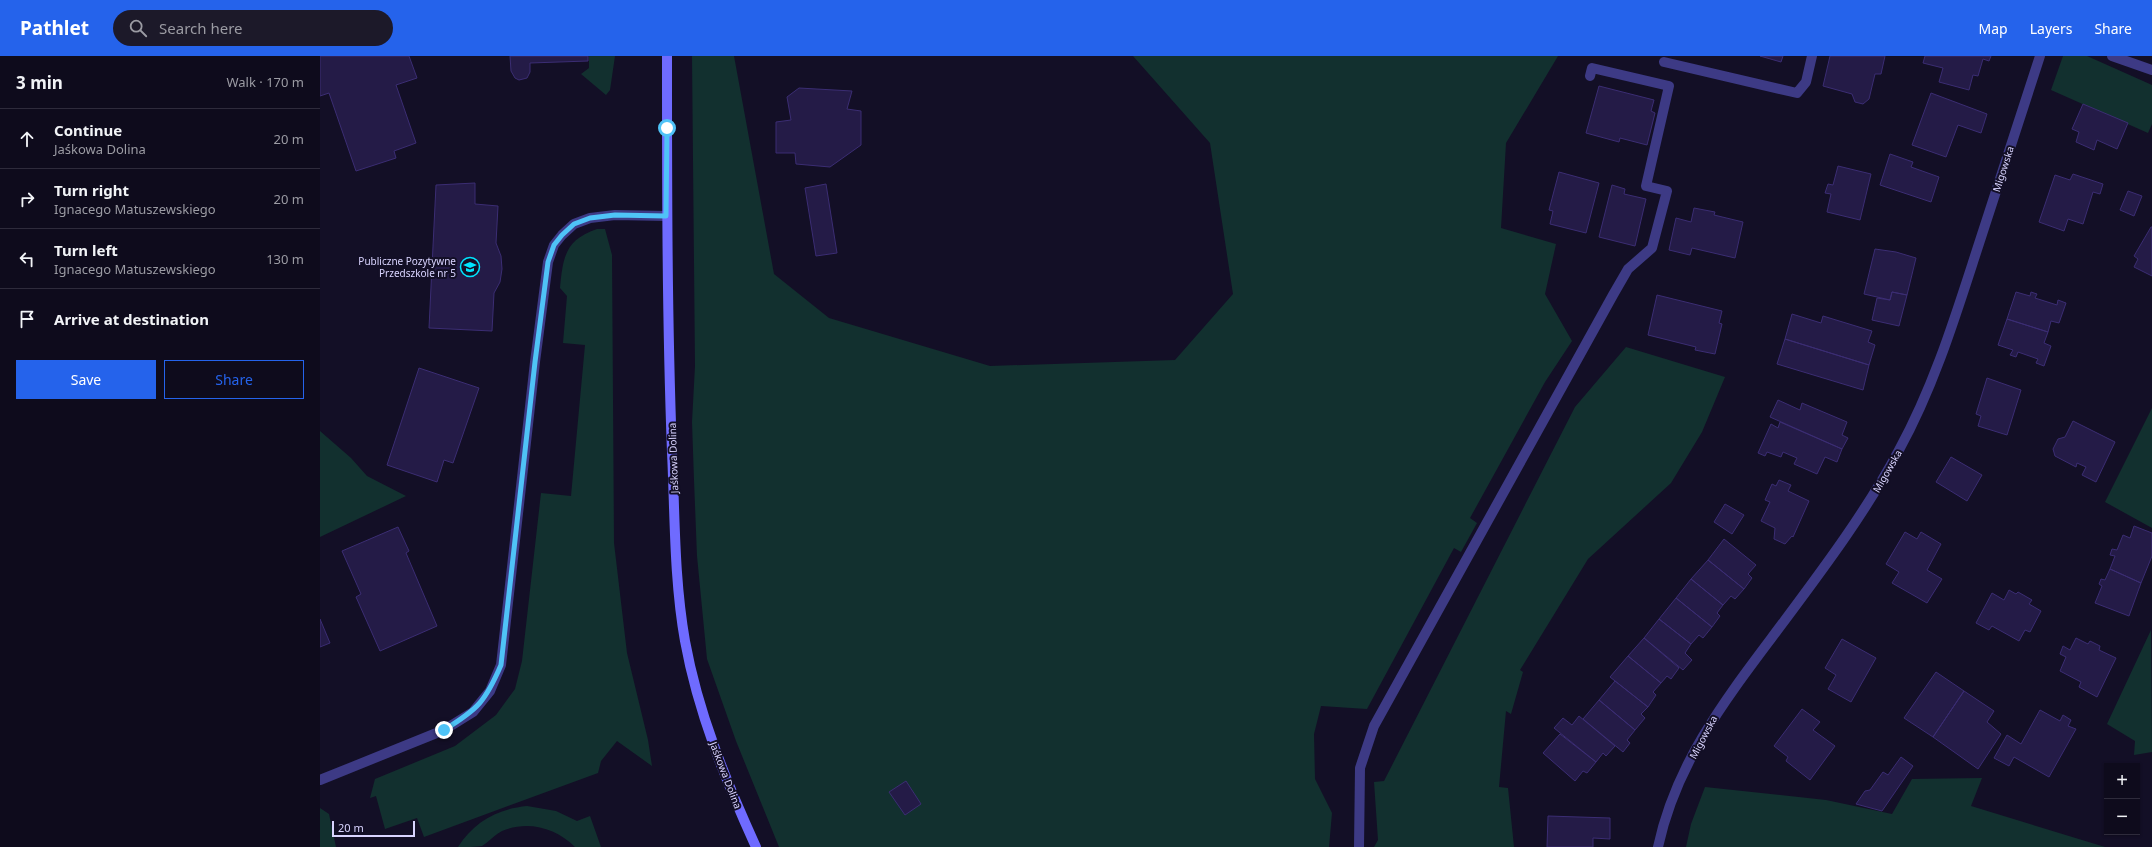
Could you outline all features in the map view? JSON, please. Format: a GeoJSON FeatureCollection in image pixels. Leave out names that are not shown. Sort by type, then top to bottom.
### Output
{"type":"FeatureCollection","features":[{"type":"Feature","properties":{"kind":"street","name":"Jaśkowa Dolina"},"geometry":{"type":"LineString","coordinates":[[667,56],[666,216],[670,405],[677,560],[685,640],[696,688],[709,731],[756,847]]}},
{"type":"Feature","properties":{"kind":"street"},"geometry":{"type":"LineString","coordinates":[[1664,62],[1797,93],[1806,82],[1812,56]]}},
{"type":"Feature","properties":{"kind":"street","name":"Migowska"},"geometry":{"type":"LineString","coordinates":[[1658,847],[1665,818],[1675,793],[1706,729],[1717,710],[1817,578],[1876,491],[1913,424],[1934,377],[1951,328],[2040,56]]}},
{"type":"Feature","properties":{"kind":"street"},"geometry":{"type":"LineString","coordinates":[[2112,56],[2152,70]]}},
{"type":"Feature","properties":{"kind":"street"},"geometry":{"type":"LineString","coordinates":[[1359,847],[1360,768],[1374,726],[1628,269],[1652,248],[1667,191],[1646,186],[1669,86],[1592,68],[1590,76]]}},
{"type":"Feature","properties":{"kind":"street"},"geometry":{"type":"LineString","coordinates":[[320,780],[444,730],[473,712],[490,691],[501,665],[535,362],[548,262],[554,245],[562,235],[579,222],[590,218],[615,215],[666,216]]}},
{"type":"Feature","properties":{"kind":"green space"},"geometry":{"type":"Polygon","coordinates":[[[589,56],[615,56],[610,90],[606,95],[581,74],[589,68],[589,56]]]}},
{"type":"Feature","properties":{"kind":"green space"},"geometry":{"type":"Polygon","coordinates":[[[692,56],[734,56],[774,274],[829,318],[990,366],[1175,360],[1233,294],[1210,143],[1133,56],[1558,56],[1506,143],[1501,228],[1556,244],[1545,294],[1572,341],[1545,382],[1470,518],[1477,523],[1461,552],[1454,548],[1367,709],[1321,706],[1314,734],[1315,779],[1332,813],[1329,847],[779,847],[736,741],[707,659],[697,556],[692,422],[695,366],[692,56]]]}},
{"type":"Feature","properties":{"kind":"green space"},"geometry":{"type":"Polygon","coordinates":[[[2063,56],[2087,56],[2152,85],[2152,124],[2148,133],[2051,90],[2063,56]]]}},
{"type":"Feature","properties":{"kind":"green space"},"geometry":{"type":"Polygon","coordinates":[[[597,229],[605,229],[612,255],[614,543],[627,653],[648,740],[652,766],[617,741],[601,761],[598,773],[424,837],[417,818],[385,829],[376,796],[370,798],[375,779],[455,746],[496,715],[515,689],[522,661],[541,493],[571,496],[585,345],[563,343],[567,296],[560,288],[563,267],[572,244],[586,233],[597,229]]]}},
{"type":"Feature","properties":{"kind":"green space"},"geometry":{"type":"Polygon","coordinates":[[[1626,347],[1725,377],[1702,432],[1671,483],[1588,559],[1520,670],[1523,672],[1511,714],[1506,711],[1499,787],[1508,788],[1514,847],[1374,847],[1378,840],[1374,782],[1384,781],[1575,407],[1626,347]]]}},
{"type":"Feature","properties":{"kind":"green space"},"geometry":{"type":"Polygon","coordinates":[[[2152,408],[2152,528],[2105,502],[2152,408]]]}},
{"type":"Feature","properties":{"kind":"green space"},"geometry":{"type":"Polygon","coordinates":[[[320,431],[351,458],[367,476],[406,496],[320,537],[320,431]]]}},
{"type":"Feature","properties":{"kind":"green space"},"geometry":{"type":"Polygon","coordinates":[[[2151,630],[2152,752],[2134,755],[2135,741],[2107,724],[2151,630]]]}},
{"type":"Feature","properties":{"kind":"green space"},"geometry":{"type":"Polygon","coordinates":[[[1982,778],[1971,806],[2105,847],[1686,847],[1691,824],[1705,787],[1826,800],[1892,814],[1912,779],[1982,778]]]}},
{"type":"Feature","properties":{"kind":"green space"},"geometry":{"type":"Polygon","coordinates":[[[527,806],[556,811],[577,821],[590,816],[601,847],[575,847],[567,840],[550,831],[532,826],[522,826],[496,834],[482,846],[458,847],[471,830],[487,818],[506,810],[527,806]]]}},
{"type":"Feature","properties":{"kind":"green space"},"geometry":{"type":"Polygon","coordinates":[[[320,808],[329,814],[336,847],[320,847],[320,808]]]}},
{"type":"Feature","properties":{"kind":"building"},"geometry":{"type":"Polygon","coordinates":[[[320,56],[409,56],[417,78],[396,85],[416,143],[394,151],[396,158],[356,171],[329,93],[320,96],[320,56]]]}},
{"type":"Feature","properties":{"kind":"building"},"geometry":{"type":"Polygon","coordinates":[[[510,56],[588,56],[588,61],[530,63],[530,72],[527,78],[519,80],[515,78],[511,71],[510,56]]]}},
{"type":"Feature","properties":{"kind":"building"},"geometry":{"type":"Polygon","coordinates":[[[1760,56],[1783,56],[1781,62],[1760,56]]]}},
{"type":"Feature","properties":{"kind":"building"},"geometry":{"type":"Polygon","coordinates":[[[1830,56],[1885,56],[1881,74],[1875,74],[1869,99],[1863,104],[1855,102],[1852,94],[1823,86],[1830,56]]]}},
{"type":"Feature","properties":{"kind":"building"},"geometry":{"type":"Polygon","coordinates":[[[1925,56],[1991,56],[1989,61],[1983,59],[1978,76],[1973,75],[1969,90],[1939,82],[1943,68],[1923,63],[1925,56]]]}},
{"type":"Feature","properties":{"kind":"building"},"geometry":{"type":"Polygon","coordinates":[[[1599,86],[1654,100],[1651,111],[1655,113],[1647,145],[1620,138],[1619,142],[1586,133],[1599,86]]]}},
{"type":"Feature","properties":{"kind":"building"},"geometry":{"type":"Polygon","coordinates":[[[799,88],[852,91],[847,109],[861,111],[861,145],[830,167],[796,164],[795,153],[776,153],[776,122],[791,120],[787,97],[799,88]]]}},
{"type":"Feature","properties":{"kind":"building"},"geometry":{"type":"Polygon","coordinates":[[[1931,93],[1987,114],[1981,133],[1958,125],[1946,157],[1912,145],[1931,93]]]}},
{"type":"Feature","properties":{"kind":"building"},"geometry":{"type":"Polygon","coordinates":[[[2083,104],[2128,123],[2117,149],[2097,140],[2094,150],[2076,142],[2079,132],[2072,129],[2083,104]]]}},
{"type":"Feature","properties":{"kind":"building"},"geometry":{"type":"Polygon","coordinates":[[[1890,154],[1913,162],[1911,167],[1939,177],[1931,202],[1880,185],[1890,154]]]}},
{"type":"Feature","properties":{"kind":"building"},"geometry":{"type":"Polygon","coordinates":[[[1838,166],[1871,174],[1860,220],[1827,212],[1831,194],[1825,193],[1828,184],[1833,185],[1838,166]]]}},
{"type":"Feature","properties":{"kind":"building"},"geometry":{"type":"Polygon","coordinates":[[[1559,172],[1599,183],[1586,233],[1550,224],[1553,211],[1549,210],[1559,172]]]}},
{"type":"Feature","properties":{"kind":"building"},"geometry":{"type":"Polygon","coordinates":[[[2073,174],[2103,184],[2100,194],[2093,192],[2083,224],[2068,219],[2064,231],[2039,222],[2055,175],[2070,180],[2073,174]]]}},
{"type":"Feature","properties":{"kind":"building","name":"Publiczne Pozytywne Przedszkole nr 5"},"geometry":{"type":"Polygon","coordinates":[[[475,183],[475,204],[498,206],[496,243],[501,256],[502,269],[500,282],[494,293],[492,331],[429,328],[436,185],[475,183]]]}},
{"type":"Feature","properties":{"kind":"building"},"geometry":{"type":"Polygon","coordinates":[[[826,184],[837,253],[816,256],[805,188],[826,184]]]}},
{"type":"Feature","properties":{"kind":"building"},"geometry":{"type":"Polygon","coordinates":[[[1612,185],[1625,189],[1624,194],[1646,199],[1635,246],[1599,237],[1612,185]]]}},
{"type":"Feature","properties":{"kind":"building"},"geometry":{"type":"Polygon","coordinates":[[[2128,191],[2142,196],[2134,216],[2120,210],[2128,191]]]}},
{"type":"Feature","properties":{"kind":"building"},"geometry":{"type":"Polygon","coordinates":[[[1694,208],[1715,212],[1714,215],[1743,222],[1735,258],[1692,248],[1690,255],[1669,250],[1676,218],[1691,222],[1694,208]]]}},
{"type":"Feature","properties":{"kind":"building"},"geometry":{"type":"Polygon","coordinates":[[[2151,227],[2152,276],[2134,267],[2138,259],[2134,256],[2151,227]]]}},
{"type":"Feature","properties":{"kind":"building"},"geometry":{"type":"Polygon","coordinates":[[[1875,249],[1896,252],[1916,258],[1907,295],[1892,292],[1890,300],[1864,294],[1875,249]]]}},
{"type":"Feature","properties":{"kind":"building"},"geometry":{"type":"Polygon","coordinates":[[[1892,292],[1907,295],[1899,326],[1872,320],[1877,298],[1890,300],[1892,292]]]}},
{"type":"Feature","properties":{"kind":"building"},"geometry":{"type":"Polygon","coordinates":[[[2016,292],[2030,296],[2031,292],[2037,294],[2035,298],[2057,305],[2058,300],[2066,303],[2059,323],[2051,321],[2048,332],[2007,319],[2016,292]]]}},
{"type":"Feature","properties":{"kind":"building"},"geometry":{"type":"Polygon","coordinates":[[[1657,295],[1722,311],[1719,323],[1722,324],[1715,354],[1695,350],[1696,347],[1648,335],[1657,295]]]}},
{"type":"Feature","properties":{"kind":"building"},"geometry":{"type":"Polygon","coordinates":[[[1792,314],[1821,323],[1823,316],[1872,331],[1868,342],[1875,345],[1869,365],[1785,339],[1792,314]]]}},
{"type":"Feature","properties":{"kind":"building"},"geometry":{"type":"Polygon","coordinates":[[[2007,319],[2048,332],[2044,343],[2051,346],[2044,366],[2036,363],[2038,359],[2018,352],[2016,357],[2010,355],[2013,350],[1998,345],[2007,319]]]}},
{"type":"Feature","properties":{"kind":"building"},"geometry":{"type":"Polygon","coordinates":[[[1785,339],[1869,365],[1863,390],[1777,364],[1785,339]]]}},
{"type":"Feature","properties":{"kind":"building"},"geometry":{"type":"Polygon","coordinates":[[[419,368],[479,388],[453,463],[444,460],[437,482],[387,465],[419,368]]]}},
{"type":"Feature","properties":{"kind":"building"},"geometry":{"type":"Polygon","coordinates":[[[1987,378],[2021,390],[2007,435],[1978,426],[1981,416],[1976,414],[1987,378]]]}},
{"type":"Feature","properties":{"kind":"building"},"geometry":{"type":"Polygon","coordinates":[[[1778,400],[1800,410],[1802,403],[1847,422],[1842,435],[1848,438],[1842,449],[1770,417],[1778,400]]]}},
{"type":"Feature","properties":{"kind":"building"},"geometry":{"type":"Polygon","coordinates":[[[2073,421],[2115,442],[2096,482],[2082,475],[2086,467],[2077,463],[2076,467],[2055,456],[2053,449],[2058,439],[2065,437],[2073,421]]]}},
{"type":"Feature","properties":{"kind":"building"},"geometry":{"type":"Polygon","coordinates":[[[1780,422],[1842,449],[1837,462],[1825,457],[1817,474],[1794,464],[1797,458],[1783,452],[1781,457],[1767,452],[1765,456],[1758,453],[1771,424],[1778,428],[1780,422]]]}},
{"type":"Feature","properties":{"kind":"building"},"geometry":{"type":"Polygon","coordinates":[[[1951,457],[1982,475],[1967,501],[1936,482],[1951,457]]]}},
{"type":"Feature","properties":{"kind":"building"},"geometry":{"type":"Polygon","coordinates":[[[1779,480],[1791,485],[1788,491],[1809,501],[1793,537],[1792,536],[1785,544],[1774,539],[1775,528],[1761,521],[1770,502],[1765,500],[1772,484],[1776,486],[1779,480]]]}},
{"type":"Feature","properties":{"kind":"building"},"geometry":{"type":"Polygon","coordinates":[[[1725,504],[1744,515],[1732,534],[1714,522],[1725,504]]]}},
{"type":"Feature","properties":{"kind":"building"},"geometry":{"type":"Polygon","coordinates":[[[2134,526],[2152,533],[2152,556],[2141,583],[2110,569],[2115,556],[2110,555],[2112,549],[2117,550],[2123,535],[2130,538],[2134,526]]]}},
{"type":"Feature","properties":{"kind":"building"},"geometry":{"type":"Polygon","coordinates":[[[398,527],[409,551],[406,553],[437,626],[380,651],[356,597],[361,594],[342,551],[398,527]]]}},
{"type":"Feature","properties":{"kind":"building"},"geometry":{"type":"Polygon","coordinates":[[[1905,532],[1917,539],[1921,532],[1941,544],[1927,570],[1942,579],[1927,603],[1892,583],[1899,572],[1886,564],[1905,532]]]}},
{"type":"Feature","properties":{"kind":"building"},"geometry":{"type":"Polygon","coordinates":[[[1724,539],[1756,565],[1748,574],[1752,578],[1744,589],[1708,560],[1724,539]]]}},
{"type":"Feature","properties":{"kind":"building"},"geometry":{"type":"Polygon","coordinates":[[[1708,560],[1744,589],[1735,599],[1731,596],[1723,605],[1691,579],[1708,560]]]}},
{"type":"Feature","properties":{"kind":"building"},"geometry":{"type":"Polygon","coordinates":[[[2110,569],[2141,583],[2129,616],[2095,603],[2102,586],[2099,584],[2101,579],[2105,580],[2110,569]]]}},
{"type":"Feature","properties":{"kind":"building"},"geometry":{"type":"Polygon","coordinates":[[[1691,579],[1723,605],[1717,613],[1720,616],[1712,627],[1676,598],[1691,579]]]}},
{"type":"Feature","properties":{"kind":"building"},"geometry":{"type":"Polygon","coordinates":[[[2009,590],[2016,594],[2018,592],[2032,600],[2029,604],[2041,611],[2030,632],[2025,630],[2019,641],[1992,626],[1989,630],[1976,623],[1992,593],[2004,600],[2009,590]]]}},
{"type":"Feature","properties":{"kind":"building"},"geometry":{"type":"Polygon","coordinates":[[[1676,598],[1712,627],[1703,638],[1699,635],[1691,644],[1659,619],[1676,598]]]}},
{"type":"Feature","properties":{"kind":"building"},"geometry":{"type":"Polygon","coordinates":[[[320,619],[330,643],[320,647],[320,619]]]}},
{"type":"Feature","properties":{"kind":"building"},"geometry":{"type":"Polygon","coordinates":[[[1659,619],[1691,644],[1685,653],[1692,660],[1683,670],[1644,638],[1659,619]]]}},
{"type":"Feature","properties":{"kind":"building"},"geometry":{"type":"Polygon","coordinates":[[[1644,638],[1679,668],[1671,679],[1667,676],[1661,683],[1628,656],[1644,638]]]}},
{"type":"Feature","properties":{"kind":"building"},"geometry":{"type":"Polygon","coordinates":[[[2076,638],[2088,644],[2090,641],[2100,646],[2099,650],[2116,658],[2097,697],[2079,687],[2081,682],[2060,671],[2066,657],[2060,654],[2063,646],[2070,650],[2076,638]]]}},
{"type":"Feature","properties":{"kind":"building"},"geometry":{"type":"Polygon","coordinates":[[[1842,639],[1876,658],[1851,702],[1828,689],[1836,675],[1825,668],[1842,639]]]}},
{"type":"Feature","properties":{"kind":"building"},"geometry":{"type":"Polygon","coordinates":[[[1628,656],[1661,683],[1653,692],[1656,695],[1648,707],[1610,677],[1628,656]]]}},
{"type":"Feature","properties":{"kind":"building"},"geometry":{"type":"Polygon","coordinates":[[[1936,672],[1964,691],[1933,737],[1904,718],[1936,672]]]}},
{"type":"Feature","properties":{"kind":"building"},"geometry":{"type":"Polygon","coordinates":[[[1615,681],[1648,707],[1641,714],[1645,718],[1635,730],[1599,700],[1615,681]]]}},
{"type":"Feature","properties":{"kind":"building"},"geometry":{"type":"Polygon","coordinates":[[[1964,691],[1994,711],[1987,722],[2001,734],[1978,769],[1933,737],[1964,691]]]}},
{"type":"Feature","properties":{"kind":"building"},"geometry":{"type":"Polygon","coordinates":[[[1599,700],[1635,730],[1627,740],[1630,743],[1623,752],[1583,719],[1599,700]]]}},
{"type":"Feature","properties":{"kind":"building"},"geometry":{"type":"Polygon","coordinates":[[[1802,709],[1820,722],[1813,730],[1835,746],[1810,780],[1786,761],[1788,757],[1774,746],[1802,709]]]}},
{"type":"Feature","properties":{"kind":"building"},"geometry":{"type":"Polygon","coordinates":[[[2040,710],[2060,721],[2063,715],[2071,720],[2068,726],[2076,729],[2049,777],[2014,757],[2009,766],[1994,758],[2007,735],[2021,744],[2040,710]]]}},
{"type":"Feature","properties":{"kind":"building"},"geometry":{"type":"Polygon","coordinates":[[[1579,716],[1615,746],[1606,756],[1603,753],[1596,762],[1554,728],[1563,718],[1572,725],[1579,716]]]}},
{"type":"Feature","properties":{"kind":"building"},"geometry":{"type":"Polygon","coordinates":[[[1560,734],[1596,762],[1587,773],[1583,771],[1575,781],[1543,753],[1560,734]]]}},
{"type":"Feature","properties":{"kind":"building"},"geometry":{"type":"Polygon","coordinates":[[[1901,757],[1913,766],[1882,811],[1856,804],[1865,791],[1870,790],[1883,772],[1888,775],[1901,757]]]}},
{"type":"Feature","properties":{"kind":"building"},"geometry":{"type":"Polygon","coordinates":[[[906,781],[921,804],[905,815],[889,792],[906,781]]]}},
{"type":"Feature","properties":{"kind":"building"},"geometry":{"type":"Polygon","coordinates":[[[1548,816],[1610,818],[1610,839],[1593,838],[1593,847],[1547,847],[1548,816]]]}},
{"type":"Feature","properties":{"kind":"place","name":"Publiczne Pozytywne Przedszkole nr 5"},"geometry":{"type":"Point","coordinates":[470,267]}},
{"type":"Feature","properties":{"kind":"route"},"geometry":{"type":"LineString","coordinates":[[444,730],[473,712],[490,691],[501,665],[535,362],[548,262],[554,245],[574,224],[590,218],[615,215],[666,216],[667,128]]}}]}
